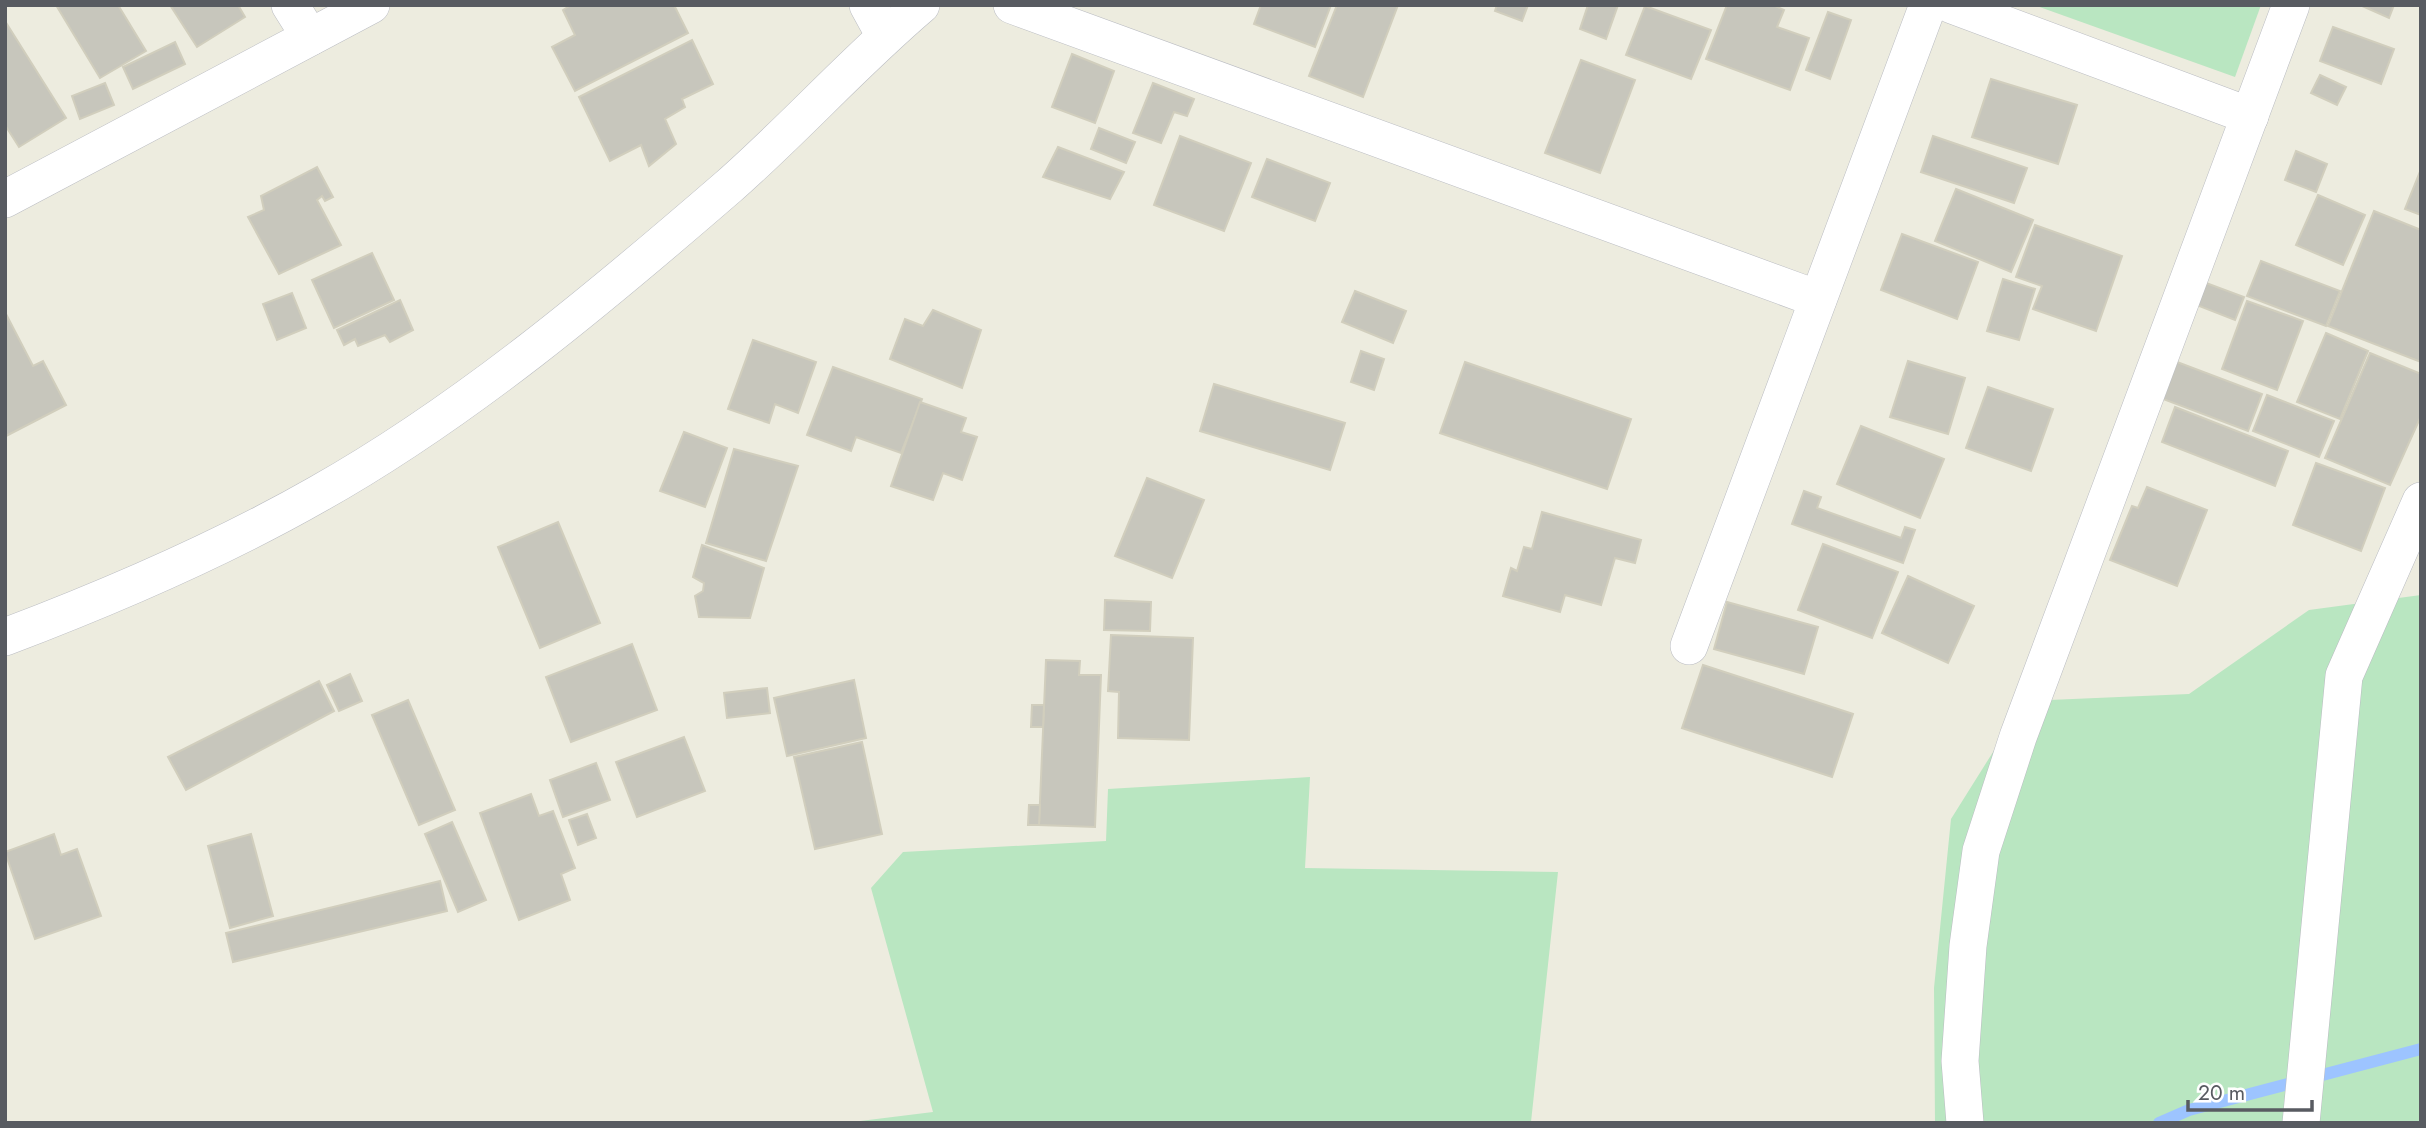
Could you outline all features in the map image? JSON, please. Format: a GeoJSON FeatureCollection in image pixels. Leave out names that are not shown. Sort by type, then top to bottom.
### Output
{"type":"FeatureCollection","features":[{"type":"Feature","properties":{"kind":"street"},"geometry":{"type":"LineString","coordinates":[[290,5],[310,37]]}},
{"type":"Feature","properties":{"kind":"street"},"geometry":{"type":"LineString","coordinates":[[5,199],[371,5]]}},
{"type":"Feature","properties":{"kind":"street"},"geometry":{"type":"LineString","coordinates":[[5,637],[111,597],[219,546],[319,494],[424,427],[597,298],[730,184],[877,21],[921,5]]}},
{"type":"Feature","properties":{"kind":"street"},"geometry":{"type":"LineString","coordinates":[[1012,5],[1818,299]]}},
{"type":"Feature","properties":{"kind":"street"},"geometry":{"type":"LineString","coordinates":[[1689,646],[1928,5]]}},
{"type":"Feature","properties":{"kind":"street"},"geometry":{"type":"LineString","coordinates":[[1952,5],[2250,116]]}},
{"type":"Feature","properties":{"kind":"street"},"geometry":{"type":"LineString","coordinates":[[1965,1123],[1960,1061],[1968,946],[1981,851],[2018,737],[2291,5]]}},
{"type":"Feature","properties":{"kind":"street"},"geometry":{"type":"LineString","coordinates":[[2301,1123],[2344,676],[2421,501]]}},
{"type":"Feature","properties":{"kind":"green space"},"geometry":{"type":"Polygon","coordinates":[[[2034,5],[2261,5],[2235,77],[2034,5]]]}},
{"type":"Feature","properties":{"kind":"green space"},"geometry":{"type":"Polygon","coordinates":[[[2421,595],[2421,1123],[1935,1123],[1934,988],[1951,819],[2025,701],[2189,694],[2309,610],[2421,595]]]}},
{"type":"Feature","properties":{"kind":"green space"},"geometry":{"type":"Polygon","coordinates":[[[1310,777],[1305,868],[1558,872],[1531,1122],[1536,1123],[844,1123],[933,1112],[871,888],[903,852],[1106,841],[1108,789],[1310,777]]]}},
{"type":"Feature","properties":{"kind":"building"},"geometry":{"type":"Polygon","coordinates":[[[56,5],[118,5],[146,51],[100,78],[56,5]]]}},
{"type":"Feature","properties":{"kind":"building"},"geometry":{"type":"Polygon","coordinates":[[[170,5],[238,5],[245,17],[197,47],[170,5]]]}},
{"type":"Feature","properties":{"kind":"building"},"geometry":{"type":"Polygon","coordinates":[[[571,5],[674,5],[688,33],[575,91],[552,47],[575,35],[563,10],[571,5]]]}},
{"type":"Feature","properties":{"kind":"building"},"geometry":{"type":"Polygon","coordinates":[[[1261,5],[1331,5],[1315,47],[1254,24],[1261,5]]]}},
{"type":"Feature","properties":{"kind":"building"},"geometry":{"type":"Polygon","coordinates":[[[1337,5],[1398,5],[1363,97],[1309,76],[1337,5]]]}},
{"type":"Feature","properties":{"kind":"building"},"geometry":{"type":"Polygon","coordinates":[[[1497,5],[1528,5],[1522,21],[1495,11],[1497,5]]]}},
{"type":"Feature","properties":{"kind":"building"},"geometry":{"type":"Polygon","coordinates":[[[1588,5],[1618,5],[1606,39],[1580,29],[1588,5]]]}},
{"type":"Feature","properties":{"kind":"building"},"geometry":{"type":"Polygon","coordinates":[[[1727,5],[1773,5],[1784,10],[1777,27],[1809,38],[1790,90],[1706,59],[1727,5]]]}},
{"type":"Feature","properties":{"kind":"building"},"geometry":{"type":"Polygon","coordinates":[[[2360,5],[2394,5],[2389,18],[2360,5]]]}},
{"type":"Feature","properties":{"kind":"building"},"geometry":{"type":"Polygon","coordinates":[[[1645,6],[1711,30],[1691,79],[1626,55],[1645,6]]]}},
{"type":"Feature","properties":{"kind":"building"},"geometry":{"type":"Polygon","coordinates":[[[1828,12],[1851,20],[1830,79],[1806,70],[1828,12]]]}},
{"type":"Feature","properties":{"kind":"building"},"geometry":{"type":"Polygon","coordinates":[[[5,21],[66,118],[19,147],[5,125],[5,21]]]}},
{"type":"Feature","properties":{"kind":"building"},"geometry":{"type":"Polygon","coordinates":[[[2333,27],[2394,49],[2381,84],[2320,61],[2333,27]]]}},
{"type":"Feature","properties":{"kind":"building"},"geometry":{"type":"Polygon","coordinates":[[[692,40],[713,84],[682,99],[685,107],[665,119],[676,144],[649,166],[641,145],[610,161],[579,97],[692,40]]]}},
{"type":"Feature","properties":{"kind":"building"},"geometry":{"type":"Polygon","coordinates":[[[175,42],[185,64],[133,89],[123,67],[175,42]]]}},
{"type":"Feature","properties":{"kind":"building"},"geometry":{"type":"Polygon","coordinates":[[[1072,54],[1114,71],[1095,123],[1052,107],[1072,54]]]}},
{"type":"Feature","properties":{"kind":"building"},"geometry":{"type":"Polygon","coordinates":[[[1581,60],[1635,80],[1600,173],[1545,153],[1581,60]]]}},
{"type":"Feature","properties":{"kind":"building"},"geometry":{"type":"Polygon","coordinates":[[[2320,75],[2346,87],[2337,105],[2311,93],[2320,75]]]}},
{"type":"Feature","properties":{"kind":"building"},"geometry":{"type":"Polygon","coordinates":[[[1991,79],[2077,105],[2058,164],[1972,137],[1991,79]]]}},
{"type":"Feature","properties":{"kind":"building"},"geometry":{"type":"Polygon","coordinates":[[[105,83],[114,105],[80,119],[72,96],[105,83]]]}},
{"type":"Feature","properties":{"kind":"building"},"geometry":{"type":"Polygon","coordinates":[[[1153,83],[1194,99],[1187,116],[1174,112],[1161,143],[1133,133],[1153,83]]]}},
{"type":"Feature","properties":{"kind":"building"},"geometry":{"type":"Polygon","coordinates":[[[1099,128],[1135,142],[1126,163],[1091,149],[1099,128]]]}},
{"type":"Feature","properties":{"kind":"building"},"geometry":{"type":"Polygon","coordinates":[[[1180,136],[1251,163],[1224,231],[1154,205],[1180,136]]]}},
{"type":"Feature","properties":{"kind":"building"},"geometry":{"type":"Polygon","coordinates":[[[1933,136],[2027,168],[2014,203],[1921,172],[1933,136]]]}},
{"type":"Feature","properties":{"kind":"building"},"geometry":{"type":"Polygon","coordinates":[[[1058,147],[1124,172],[1110,199],[1043,177],[1058,147]]]}},
{"type":"Feature","properties":{"kind":"building"},"geometry":{"type":"Polygon","coordinates":[[[2296,151],[2327,164],[2316,192],[2285,180],[2296,151]]]}},
{"type":"Feature","properties":{"kind":"building"},"geometry":{"type":"Polygon","coordinates":[[[1267,159],[1330,183],[1315,221],[1252,197],[1267,159]]]}},
{"type":"Feature","properties":{"kind":"building"},"geometry":{"type":"Polygon","coordinates":[[[317,167],[333,197],[325,201],[322,196],[317,200],[341,245],[279,274],[248,217],[264,210],[261,196],[317,167]]]}},
{"type":"Feature","properties":{"kind":"building"},"geometry":{"type":"Polygon","coordinates":[[[2421,169],[2421,215],[2405,209],[2421,169]]]}},
{"type":"Feature","properties":{"kind":"building"},"geometry":{"type":"Polygon","coordinates":[[[1956,189],[2033,220],[2011,272],[1935,241],[1956,189]]]}},
{"type":"Feature","properties":{"kind":"building"},"geometry":{"type":"Polygon","coordinates":[[[2318,195],[2365,215],[2343,265],[2296,245],[2318,195]]]}},
{"type":"Feature","properties":{"kind":"building"},"geometry":{"type":"Polygon","coordinates":[[[2374,211],[2421,230],[2421,362],[2328,326],[2374,211]]]}},
{"type":"Feature","properties":{"kind":"building"},"geometry":{"type":"Polygon","coordinates":[[[2035,225],[2122,256],[2096,331],[2033,309],[2042,286],[2016,277],[2035,225]]]}},
{"type":"Feature","properties":{"kind":"building"},"geometry":{"type":"Polygon","coordinates":[[[1902,234],[1978,262],[1957,319],[1881,290],[1902,234]]]}},
{"type":"Feature","properties":{"kind":"building"},"geometry":{"type":"Polygon","coordinates":[[[372,253],[394,300],[334,328],[312,280],[372,253]]]}},
{"type":"Feature","properties":{"kind":"building"},"geometry":{"type":"Polygon","coordinates":[[[2261,261],[2340,291],[2326,326],[2247,296],[2261,261]]]}},
{"type":"Feature","properties":{"kind":"building"},"geometry":{"type":"Polygon","coordinates":[[[2003,279],[2035,289],[2019,340],[1987,331],[2003,279]]]}},
{"type":"Feature","properties":{"kind":"building"},"geometry":{"type":"Polygon","coordinates":[[[2198,280],[2244,297],[2235,320],[2189,302],[2198,280]]]}},
{"type":"Feature","properties":{"kind":"building"},"geometry":{"type":"Polygon","coordinates":[[[1355,291],[1406,311],[1393,343],[1342,322],[1355,291]]]}},
{"type":"Feature","properties":{"kind":"building"},"geometry":{"type":"Polygon","coordinates":[[[292,293],[306,328],[277,340],[263,304],[292,293]]]}},
{"type":"Feature","properties":{"kind":"building"},"geometry":{"type":"Polygon","coordinates":[[[400,300],[413,330],[390,342],[385,335],[358,346],[355,339],[344,345],[337,330],[400,300]]]}},
{"type":"Feature","properties":{"kind":"building"},"geometry":{"type":"Polygon","coordinates":[[[2247,301],[2303,321],[2277,390],[2222,369],[2247,301]]]}},
{"type":"Feature","properties":{"kind":"building"},"geometry":{"type":"Polygon","coordinates":[[[933,310],[981,330],[962,388],[890,359],[905,319],[923,326],[933,310]]]}},
{"type":"Feature","properties":{"kind":"building"},"geometry":{"type":"Polygon","coordinates":[[[6,314],[33,366],[43,361],[66,405],[6,436],[6,314]]]}},
{"type":"Feature","properties":{"kind":"building"},"geometry":{"type":"Polygon","coordinates":[[[2326,333],[2368,351],[2340,419],[2297,402],[2326,333]]]}},
{"type":"Feature","properties":{"kind":"building"},"geometry":{"type":"Polygon","coordinates":[[[753,340],[816,362],[798,413],[775,404],[769,423],[728,409],[753,340]]]}},
{"type":"Feature","properties":{"kind":"building"},"geometry":{"type":"Polygon","coordinates":[[[1361,351],[1384,359],[1374,390],[1351,382],[1361,351]]]}},
{"type":"Feature","properties":{"kind":"building"},"geometry":{"type":"Polygon","coordinates":[[[2370,353],[2421,374],[2421,416],[2390,485],[2325,458],[2370,353]]]}},
{"type":"Feature","properties":{"kind":"building"},"geometry":{"type":"Polygon","coordinates":[[[1908,361],[1965,378],[1948,434],[1890,417],[1908,361]]]}},
{"type":"Feature","properties":{"kind":"building"},"geometry":{"type":"Polygon","coordinates":[[[1465,362],[1631,419],[1607,489],[1440,433],[1465,362]]]}},
{"type":"Feature","properties":{"kind":"building"},"geometry":{"type":"Polygon","coordinates":[[[2177,362],[2262,394],[2248,431],[2163,399],[2177,362]]]}},
{"type":"Feature","properties":{"kind":"building"},"geometry":{"type":"Polygon","coordinates":[[[833,367],[922,399],[901,453],[856,437],[851,451],[807,435],[833,367]]]}},
{"type":"Feature","properties":{"kind":"building"},"geometry":{"type":"Polygon","coordinates":[[[1214,384],[1345,423],[1330,470],[1200,431],[1214,384]]]}},
{"type":"Feature","properties":{"kind":"building"},"geometry":{"type":"Polygon","coordinates":[[[1988,387],[2053,409],[2031,471],[1966,448],[1988,387]]]}},
{"type":"Feature","properties":{"kind":"building"},"geometry":{"type":"Polygon","coordinates":[[[2267,395],[2334,421],[2319,457],[2253,431],[2267,395]]]}},
{"type":"Feature","properties":{"kind":"building"},"geometry":{"type":"Polygon","coordinates":[[[920,402],[966,418],[961,432],[977,437],[962,480],[943,473],[933,500],[891,486],[920,402]]]}},
{"type":"Feature","properties":{"kind":"building"},"geometry":{"type":"Polygon","coordinates":[[[2175,407],[2288,451],[2275,486],[2162,442],[2175,407]]]}},
{"type":"Feature","properties":{"kind":"building"},"geometry":{"type":"Polygon","coordinates":[[[1861,426],[1944,459],[1920,518],[1837,484],[1861,426]]]}},
{"type":"Feature","properties":{"kind":"building"},"geometry":{"type":"Polygon","coordinates":[[[684,432],[727,448],[705,507],[660,491],[684,432]]]}},
{"type":"Feature","properties":{"kind":"building"},"geometry":{"type":"Polygon","coordinates":[[[734,449],[798,466],[766,561],[706,543],[734,449]]]}},
{"type":"Feature","properties":{"kind":"building"},"geometry":{"type":"Polygon","coordinates":[[[2316,463],[2385,488],[2361,551],[2293,525],[2316,463]]]}},
{"type":"Feature","properties":{"kind":"building"},"geometry":{"type":"Polygon","coordinates":[[[1147,478],[1204,500],[1172,578],[1115,556],[1147,478]]]}},
{"type":"Feature","properties":{"kind":"building"},"geometry":{"type":"Polygon","coordinates":[[[2147,487],[2207,510],[2177,586],[2110,560],[2132,506],[2138,508],[2147,487]]]}},
{"type":"Feature","properties":{"kind":"building"},"geometry":{"type":"Polygon","coordinates":[[[1804,491],[1821,497],[1817,508],[1901,538],[1905,527],[1915,530],[1903,563],[1792,524],[1804,491]]]}},
{"type":"Feature","properties":{"kind":"building"},"geometry":{"type":"Polygon","coordinates":[[[1542,512],[1641,540],[1635,563],[1615,558],[1601,605],[1565,595],[1560,612],[1503,596],[1511,568],[1517,571],[1524,547],[1532,549],[1542,512]]]}},
{"type":"Feature","properties":{"kind":"building"},"geometry":{"type":"Polygon","coordinates":[[[558,522],[600,623],[540,648],[498,547],[558,522]]]}},
{"type":"Feature","properties":{"kind":"building"},"geometry":{"type":"Polygon","coordinates":[[[1823,544],[1898,572],[1872,638],[1798,610],[1823,544]]]}},
{"type":"Feature","properties":{"kind":"building"},"geometry":{"type":"Polygon","coordinates":[[[702,545],[764,568],[750,618],[699,617],[695,596],[703,591],[704,583],[693,577],[702,545]]]}},
{"type":"Feature","properties":{"kind":"building"},"geometry":{"type":"Polygon","coordinates":[[[1908,576],[1974,606],[1948,663],[1882,633],[1908,576]]]}},
{"type":"Feature","properties":{"kind":"building"},"geometry":{"type":"Polygon","coordinates":[[[1105,600],[1151,602],[1150,631],[1104,630],[1105,600]]]}},
{"type":"Feature","properties":{"kind":"building"},"geometry":{"type":"Polygon","coordinates":[[[1727,602],[1818,627],[1804,674],[1714,649],[1727,602]]]}},
{"type":"Feature","properties":{"kind":"building"},"geometry":{"type":"Polygon","coordinates":[[[1111,635],[1193,638],[1189,740],[1118,738],[1119,692],[1108,691],[1111,635]]]}},
{"type":"Feature","properties":{"kind":"building"},"geometry":{"type":"Polygon","coordinates":[[[632,644],[657,710],[571,742],[546,677],[632,644]]]}},
{"type":"Feature","properties":{"kind":"building"},"geometry":{"type":"Polygon","coordinates":[[[1046,660],[1080,661],[1079,675],[1101,675],[1095,827],[1039,825],[1046,660]]]}},
{"type":"Feature","properties":{"kind":"building"},"geometry":{"type":"Polygon","coordinates":[[[1703,665],[1853,714],[1832,777],[1682,728],[1703,665]]]}},
{"type":"Feature","properties":{"kind":"building"},"geometry":{"type":"Polygon","coordinates":[[[350,674],[362,701],[339,711],[327,685],[350,674]]]}},
{"type":"Feature","properties":{"kind":"building"},"geometry":{"type":"Polygon","coordinates":[[[854,680],[866,738],[787,756],[774,698],[854,680]]]}},
{"type":"Feature","properties":{"kind":"building"},"geometry":{"type":"Polygon","coordinates":[[[319,681],[334,711],[186,790],[168,757],[319,681]]]}},
{"type":"Feature","properties":{"kind":"building"},"geometry":{"type":"Polygon","coordinates":[[[767,688],[770,713],[727,718],[724,693],[767,688]]]}},
{"type":"Feature","properties":{"kind":"building"},"geometry":{"type":"Polygon","coordinates":[[[408,700],[455,810],[419,825],[372,715],[408,700]]]}},
{"type":"Feature","properties":{"kind":"building"},"geometry":{"type":"Polygon","coordinates":[[[1032,705],[1044,705],[1043,727],[1031,727],[1032,705]]]}},
{"type":"Feature","properties":{"kind":"building"},"geometry":{"type":"Polygon","coordinates":[[[684,737],[705,791],[637,817],[616,762],[684,737]]]}},
{"type":"Feature","properties":{"kind":"building"},"geometry":{"type":"Polygon","coordinates":[[[862,742],[882,834],[815,849],[794,757],[862,742]]]}},
{"type":"Feature","properties":{"kind":"building"},"geometry":{"type":"Polygon","coordinates":[[[596,763],[610,800],[563,817],[550,780],[596,763]]]}},
{"type":"Feature","properties":{"kind":"building"},"geometry":{"type":"Polygon","coordinates":[[[531,794],[539,816],[553,811],[575,868],[561,874],[570,900],[519,920],[480,813],[531,794]]]}},
{"type":"Feature","properties":{"kind":"building"},"geometry":{"type":"Polygon","coordinates":[[[1029,805],[1040,805],[1039,825],[1028,825],[1029,805]]]}},
{"type":"Feature","properties":{"kind":"building"},"geometry":{"type":"Polygon","coordinates":[[[587,814],[596,838],[578,845],[569,820],[587,814]]]}},
{"type":"Feature","properties":{"kind":"building"},"geometry":{"type":"Polygon","coordinates":[[[452,822],[486,900],[458,912],[425,834],[452,822]]]}},
{"type":"Feature","properties":{"kind":"building"},"geometry":{"type":"Polygon","coordinates":[[[54,834],[61,855],[77,849],[101,916],[35,939],[5,852],[54,834]]]}},
{"type":"Feature","properties":{"kind":"building"},"geometry":{"type":"Polygon","coordinates":[[[251,834],[273,916],[230,928],[208,846],[251,834]]]}},
{"type":"Feature","properties":{"kind":"building"},"geometry":{"type":"Polygon","coordinates":[[[440,881],[447,911],[233,962],[226,933],[440,881]]]}},
{"type":"Feature","properties":{"kind":"waterway"},"geometry":{"type":"LineString","coordinates":[[2159,1123],[2189,1110],[2421,1049]]}}]}
